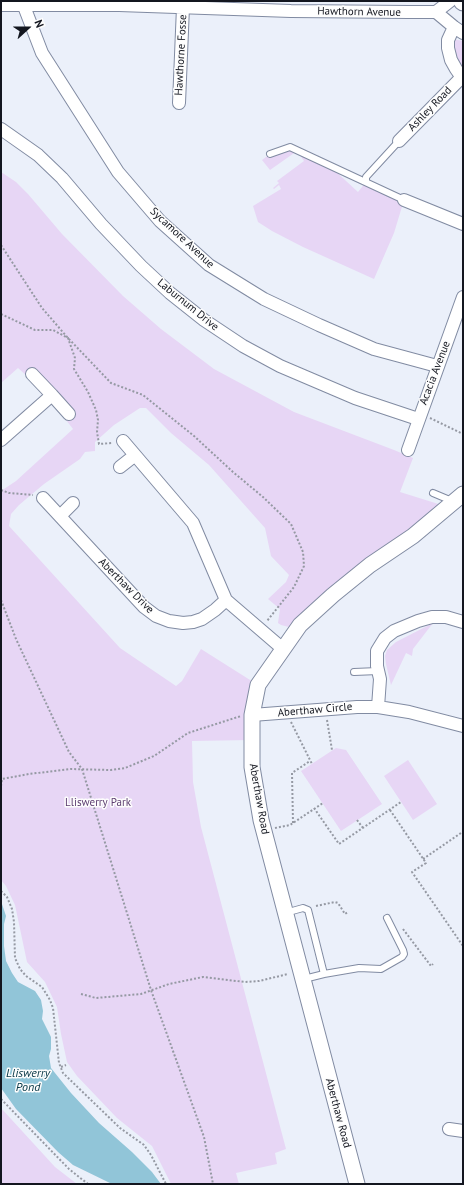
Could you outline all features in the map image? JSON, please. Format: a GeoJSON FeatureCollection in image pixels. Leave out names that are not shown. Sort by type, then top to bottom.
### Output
{"type":"FeatureCollection","features":[{"type":"Feature","properties":{"kind":"street"},"geometry":{"type":"LineString","coordinates":[[450,1],[436,12],[458,30],[448,40],[448,48],[451,60],[462,78]]}},
{"type":"Feature","properties":{"kind":"street","name":"Hawthorn Avenue"},"geometry":{"type":"LineString","coordinates":[[1,5],[23,3],[119,3],[183,7],[290,6],[436,12]]}},
{"type":"Feature","properties":{"kind":"street","name":"Sycamore Avenue"},"geometry":{"type":"LineString","coordinates":[[23,3],[42,53],[118,172],[160,221],[209,265],[264,299],[319,325],[374,348],[437,366]]}},
{"type":"Feature","properties":{"kind":"street","name":"Hawthorne Fosse"},"geometry":{"type":"LineString","coordinates":[[179,103],[183,7]]}},
{"type":"Feature","properties":{"kind":"street","name":"Ashley Road"},"geometry":{"type":"LineString","coordinates":[[399,141],[462,78]]}},
{"type":"Feature","properties":{"kind":"street","name":"Laburnum Drive"},"geometry":{"type":"LineString","coordinates":[[1,129],[38,155],[62,178],[101,224],[141,266],[170,293],[204,320],[243,346],[280,366],[355,398],[419,416]]}},
{"type":"Feature","properties":{"kind":"street"},"geometry":{"type":"LineString","coordinates":[[404,200],[463,224]]}},
{"type":"Feature","properties":{"kind":"street","name":"Acacia Avenue"},"geometry":{"type":"LineString","coordinates":[[408,450],[437,366],[458,331],[463,297]]}},
{"type":"Feature","properties":{"kind":"street"},"geometry":{"type":"LineString","coordinates":[[32,374],[69,414]]}},
{"type":"Feature","properties":{"kind":"street"},"geometry":{"type":"LineString","coordinates":[[1,440],[52,395]]}},
{"type":"Feature","properties":{"kind":"street"},"geometry":{"type":"LineString","coordinates":[[123,441],[134,456],[193,523],[226,600],[283,649]]}},
{"type":"Feature","properties":{"kind":"street"},"geometry":{"type":"LineString","coordinates":[[120,467],[134,456]]}},
{"type":"Feature","properties":{"kind":"street","name":"Aberthaw Drive"},"geometry":{"type":"LineString","coordinates":[[43,498],[144,607],[156,616],[169,621],[183,623],[193,622],[208,615],[226,600]]}},
{"type":"Feature","properties":{"kind":"street","name":"Aberthaw Road"},"geometry":{"type":"LineString","coordinates":[[357,1184],[297,976],[285,912],[260,820],[252,767],[249,715],[258,685],[300,625],[332,595],[370,564],[413,536],[458,498]]}},
{"type":"Feature","properties":{"kind":"street"},"geometry":{"type":"LineString","coordinates":[[60,516],[73,503]]}},
{"type":"Feature","properties":{"kind":"street"},"geometry":{"type":"LineString","coordinates":[[378,707],[380,679],[377,666],[377,651],[385,638],[394,631],[432,617],[446,617],[463,622]]}},
{"type":"Feature","properties":{"kind":"street","name":"Aberthaw Circle"},"geometry":{"type":"LineString","coordinates":[[249,715],[325,709],[378,707],[409,712],[463,726]]}},
{"type":"Feature","properties":{"kind":"street"},"geometry":{"type":"LineString","coordinates":[[449,1129],[463,1131]]}},
{"type":"Feature","properties":{"kind":"lane"},"geometry":{"type":"LineString","coordinates":[[366,182],[366,177],[399,141]]}},
{"type":"Feature","properties":{"kind":"lane"},"geometry":{"type":"LineString","coordinates":[[270,154],[290,147],[404,200]]}},
{"type":"Feature","properties":{"kind":"lane"},"geometry":{"type":"LineString","coordinates":[[433,493],[458,498]]}},
{"type":"Feature","properties":{"kind":"lane"},"geometry":{"type":"LineString","coordinates":[[354,672],[378,671]]}},
{"type":"Feature","properties":{"kind":"lane"},"geometry":{"type":"LineString","coordinates":[[285,912],[304,908],[308,910],[324,974]]}},
{"type":"Feature","properties":{"kind":"lane"},"geometry":{"type":"LineString","coordinates":[[297,976],[324,974],[362,968],[381,969],[402,957],[404,952],[387,918]]}},
{"type":"Feature","properties":{"kind":"path"},"geometry":{"type":"LineString","coordinates":[[1,244],[42,308],[111,383],[143,395],[194,436],[291,524],[303,552],[304,566],[294,588],[266,622],[262,632]]}},
{"type":"Feature","properties":{"kind":"path"},"geometry":{"type":"LineString","coordinates":[[1,314],[35,330],[53,330],[68,338],[75,358],[74,369],[88,392],[96,410],[99,444]]}},
{"type":"Feature","properties":{"kind":"path"},"geometry":{"type":"LineString","coordinates":[[419,416],[463,434]]}},
{"type":"Feature","properties":{"kind":"path"},"geometry":{"type":"LineString","coordinates":[[1,491],[37,495],[43,498]]}},
{"type":"Feature","properties":{"kind":"path"},"geometry":{"type":"LineString","coordinates":[[1,600],[16,639],[69,752],[82,769],[151,990],[204,1137],[213,1184]]}},
{"type":"Feature","properties":{"kind":"path"},"geometry":{"type":"LineString","coordinates":[[325,709],[332,750]]}},
{"type":"Feature","properties":{"kind":"path"},"geometry":{"type":"LineString","coordinates":[[286,712],[311,762],[292,773],[293,823]]}},
{"type":"Feature","properties":{"kind":"path"},"geometry":{"type":"LineString","coordinates":[[1,786],[2,779],[30,774],[82,769],[111,770],[125,768],[154,756],[188,733],[249,715]]}},
{"type":"Feature","properties":{"kind":"path"},"geometry":{"type":"LineString","coordinates":[[314,808],[339,844],[401,802]]}},
{"type":"Feature","properties":{"kind":"path"},"geometry":{"type":"LineString","coordinates":[[282,827],[293,823],[323,803]]}},
{"type":"Feature","properties":{"kind":"path"},"geometry":{"type":"LineString","coordinates":[[390,810],[426,862],[412,872],[463,946]]}},
{"type":"Feature","properties":{"kind":"path"},"geometry":{"type":"LineString","coordinates":[[357,820],[363,828]]}},
{"type":"Feature","properties":{"kind":"path"},"geometry":{"type":"LineString","coordinates":[[423,858],[461,833]]}},
{"type":"Feature","properties":{"kind":"path"},"geometry":{"type":"LineString","coordinates":[[1,891],[7,898],[12,909],[16,958],[20,969],[26,976],[42,987],[50,1000],[61,1067],[64,1073],[120,1128],[144,1145],[166,1184]]}},
{"type":"Feature","properties":{"kind":"path"},"geometry":{"type":"LineString","coordinates":[[316,906],[336,902],[345,914],[348,912]]}},
{"type":"Feature","properties":{"kind":"path"},"geometry":{"type":"LineString","coordinates":[[391,926],[398,923],[431,966],[433,964]]}},
{"type":"Feature","properties":{"kind":"path"},"geometry":{"type":"LineString","coordinates":[[81,994],[96,998],[141,994],[169,984],[203,977],[245,982],[297,976]]}},
{"type":"Feature","properties":{"kind":"path"},"geometry":{"type":"LineString","coordinates":[[61,1067],[66,1065]]}},
{"type":"Feature","properties":{"kind":"path"},"geometry":{"type":"LineString","coordinates":[[1,1099],[69,1169],[88,1184]]}},
{"type":"Feature","properties":{"kind":"green space"},"geometry":{"type":"Polygon","coordinates":[[[453,39],[463,41],[463,68],[461,71],[455,61],[453,39]]]}},
{"type":"Feature","properties":{"kind":"green space"},"geometry":{"type":"Polygon","coordinates":[[[290,147],[332,168],[358,192],[366,182],[404,200],[394,233],[374,279],[303,247],[258,222],[253,206],[281,189],[279,185],[274,189],[273,188],[279,183],[277,181],[304,161],[297,151],[270,170],[262,160],[270,154],[290,147]]]}},
{"type":"Feature","properties":{"kind":"green space","name":"Lliswerry Park"},"geometry":{"type":"Polygon","coordinates":[[[1,172],[16,182],[28,194],[62,234],[123,296],[161,329],[214,369],[294,412],[413,458],[400,492],[448,507],[297,629],[278,623],[280,609],[268,599],[286,582],[289,575],[271,556],[265,528],[209,465],[171,433],[146,408],[140,408],[114,425],[95,442],[95,451],[85,452],[80,459],[44,484],[19,505],[11,514],[9,526],[120,648],[176,686],[182,681],[201,649],[258,685],[251,740],[192,741],[193,782],[201,827],[286,1149],[275,1153],[277,1164],[236,1173],[239,1184],[171,1184],[152,1146],[117,1118],[77,1076],[67,1062],[57,1007],[45,982],[27,962],[15,905],[6,886],[1,880],[1,491],[16,481],[73,429],[66,420],[69,414],[18,368],[1,383],[1,172]]]}},
{"type":"Feature","properties":{"kind":"green space"},"geometry":{"type":"Polygon","coordinates":[[[433,623],[413,649],[412,656],[406,653],[391,685],[385,656],[387,650],[396,642],[433,623]]]}},
{"type":"Feature","properties":{"kind":"green space"},"geometry":{"type":"Polygon","coordinates":[[[336,748],[346,750],[382,804],[341,831],[301,771],[336,748]]]}},
{"type":"Feature","properties":{"kind":"green space"},"geometry":{"type":"Polygon","coordinates":[[[408,760],[437,804],[413,820],[384,776],[408,760]]]}},
{"type":"Feature","properties":{"kind":"green space"},"geometry":{"type":"Polygon","coordinates":[[[1,1108],[55,1167],[77,1184],[1,1184],[1,1108]]]}},
{"type":"Feature","properties":{"kind":"water","name":"Lliswerry Pond"},"geometry":{"type":"Polygon","coordinates":[[[1,901],[6,916],[4,924],[4,946],[6,961],[18,982],[35,991],[41,1000],[43,1011],[42,1019],[51,1037],[51,1049],[49,1056],[51,1068],[71,1093],[99,1123],[132,1152],[152,1172],[161,1184],[112,1184],[73,1165],[58,1152],[16,1109],[1,1088],[1,901]]]}}]}
